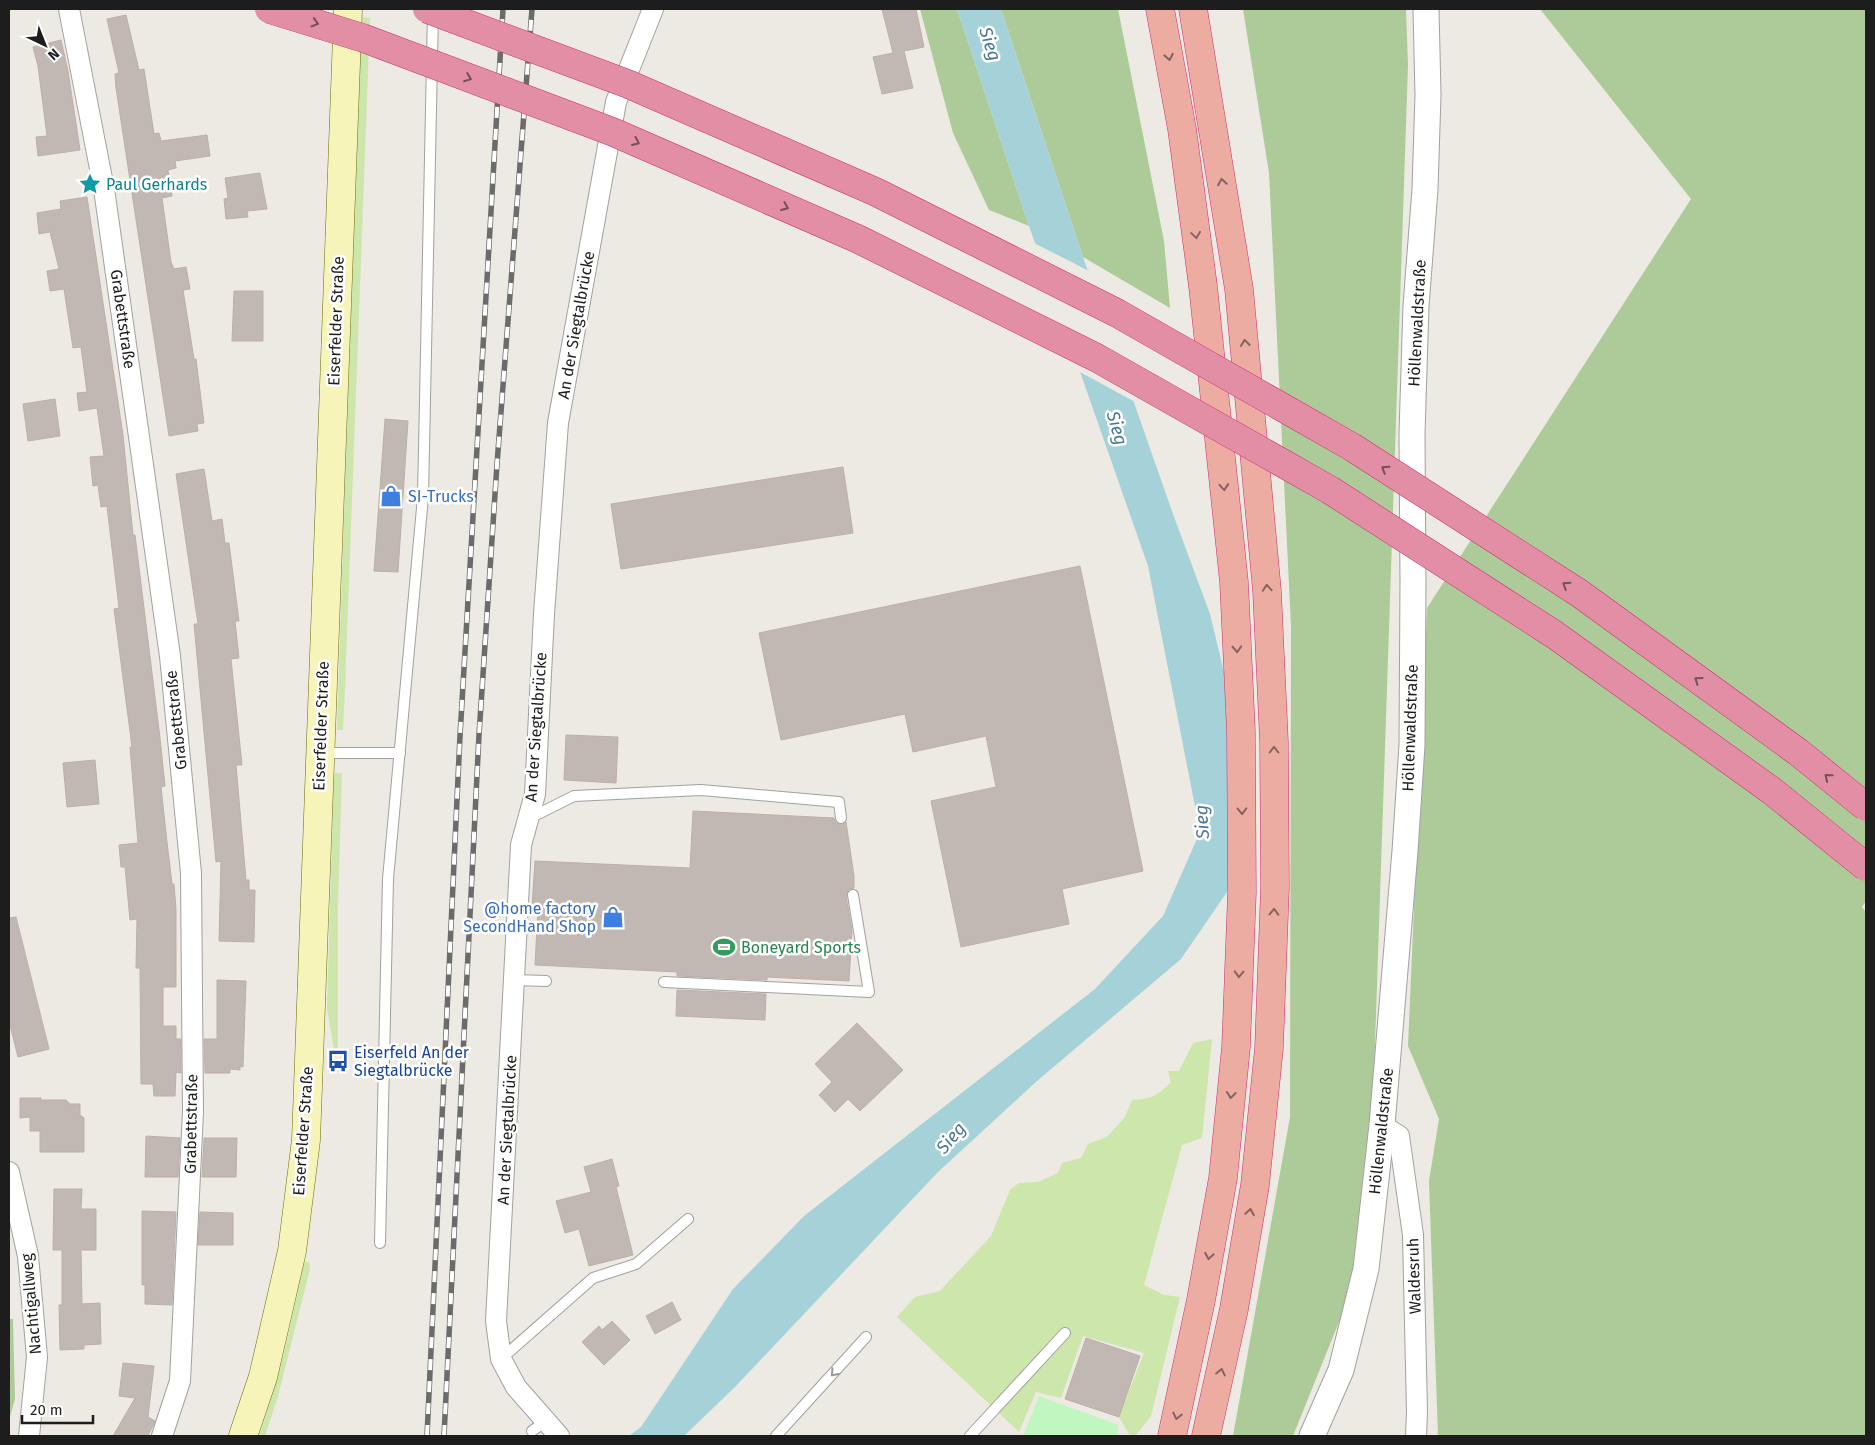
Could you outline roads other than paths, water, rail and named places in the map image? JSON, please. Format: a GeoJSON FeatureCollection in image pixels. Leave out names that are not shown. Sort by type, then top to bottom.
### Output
{"type":"FeatureCollection","features":[{"type":"Feature","properties":{"kind":"highway"},"geometry":{"type":"LineString","coordinates":[[269,9],[363,38],[613,132],[858,239],[1097,358],[1330,490],[1555,635],[1772,791],[1866,867]]}},
{"type":"Feature","properties":{"kind":"highway"},"geometry":{"type":"LineString","coordinates":[[427,9],[628,84],[876,192],[1117,313],[1352,447],[1579,593],[1798,752],[1866,807]]}},
{"type":"Feature","properties":{"kind":"highway"},"geometry":{"type":"LineString","coordinates":[[1160,9],[1184,148],[1203,286],[1234,582],[1241,732],[1242,892],[1236,1047],[1223,1178],[1199,1310],[1172,1436]]}},
{"type":"Feature","properties":{"kind":"highway"},"geometry":{"type":"LineString","coordinates":[[1193,9],[1239,289],[1267,591],[1274,742],[1275,887],[1269,1048],[1255,1185],[1234,1309],[1206,1436]]}},
{"type":"Feature","properties":{"kind":"main road","name":"Eiserfelder Straße"},"geometry":{"type":"LineString","coordinates":[[243,1436],[263,1377],[292,1250],[306,1140],[348,9]]}},
{"type":"Feature","properties":{"kind":"street","name":"Grabettstraße"},"geometry":{"type":"LineString","coordinates":[[69,9],[104,189],[170,656],[191,873],[193,1112],[180,1381],[162,1436]]}},
{"type":"Feature","properties":{"kind":"street","name":"An der Siegtalbrücke"},"geometry":{"type":"LineString","coordinates":[[559,1436],[539,1426],[516,1387],[501,1358],[496,1321],[521,844],[535,794],[544,614],[558,423],[616,102],[653,9]]}},
{"type":"Feature","properties":{"kind":"street","name":"Höllenwaldstraße"},"geometry":{"type":"LineString","coordinates":[[1312,1436],[1341,1370],[1366,1269],[1382,1125],[1412,745],[1412,433],[1416,306],[1426,189],[1428,95],[1426,9]]}},
{"type":"Feature","properties":{"kind":"street","name":"Waldesruh"},"geometry":{"type":"LineString","coordinates":[[1382,1125],[1398,1136],[1413,1235],[1416,1436]]}},
{"type":"Feature","properties":{"kind":"street","name":"Nachtigallweg"},"geometry":{"type":"LineString","coordinates":[[9,1172],[28,1256],[37,1357],[29,1436]]}},
{"type":"Feature","properties":{"kind":"lane"},"geometry":{"type":"LineString","coordinates":[[380,1243],[388,879],[423,498],[433,9]]}},
{"type":"Feature","properties":{"kind":"lane"},"geometry":{"type":"LineString","coordinates":[[320,753],[400,753]]}},
{"type":"Feature","properties":{"kind":"lane"},"geometry":{"type":"LineString","coordinates":[[528,819],[574,796],[700,790],[839,802],[841,818]]}},
{"type":"Feature","properties":{"kind":"lane"},"geometry":{"type":"LineString","coordinates":[[664,982],[869,992],[854,895]]}},
{"type":"Feature","properties":{"kind":"lane"},"geometry":{"type":"LineString","coordinates":[[514,980],[546,982]]}},
{"type":"Feature","properties":{"kind":"lane"},"geometry":{"type":"LineString","coordinates":[[501,1358],[593,1278],[636,1264],[688,1219]]}},
{"type":"Feature","properties":{"kind":"lane"},"geometry":{"type":"LineString","coordinates":[[970,1436],[1065,1333]]}},
{"type":"Feature","properties":{"kind":"lane"},"geometry":{"type":"LineString","coordinates":[[776,1436],[866,1337]]}},
{"type":"Feature","properties":{"kind":"water","name":"Sieg"},"geometry":{"type":"Polygon","coordinates":[[[957,9],[1001,9],[1083,257],[1210,614],[1241,743],[1240,873],[1181,959],[1037,1081],[938,1172],[736,1386],[684,1436],[629,1436],[641,1427],[733,1289],[804,1216],[1095,989],[1163,916],[1200,832],[1148,566],[1029,226],[957,9]]]}},
{"type":"Feature","properties":{"kind":"railway"},"geometry":{"type":"LineString","coordinates":[[427,1436],[460,736],[503,9]]}},
{"type":"Feature","properties":{"kind":"railway"},"geometry":{"type":"LineString","coordinates":[[444,1436],[479,735],[497,464],[532,9]]}},
{"type":"Feature","properties":{"kind":"place","name":"Paul Gerhards"},"geometry":{"type":"Point","coordinates":[90,184]}},
{"type":"Feature","properties":{"kind":"place","name":"SI-Trucks"},"geometry":{"type":"Point","coordinates":[391,496]}},
{"type":"Feature","properties":{"kind":"place","name":"@home factory SecondHand Shop"},"geometry":{"type":"Point","coordinates":[613,917]}},
{"type":"Feature","properties":{"kind":"place","name":"Boneyard Sports"},"geometry":{"type":"Point","coordinates":[724,947]}},
{"type":"Feature","properties":{"kind":"place","name":"Eiserfeld An der Siegtalbrücke"},"geometry":{"type":"Point","coordinates":[338,1061]}}]}
